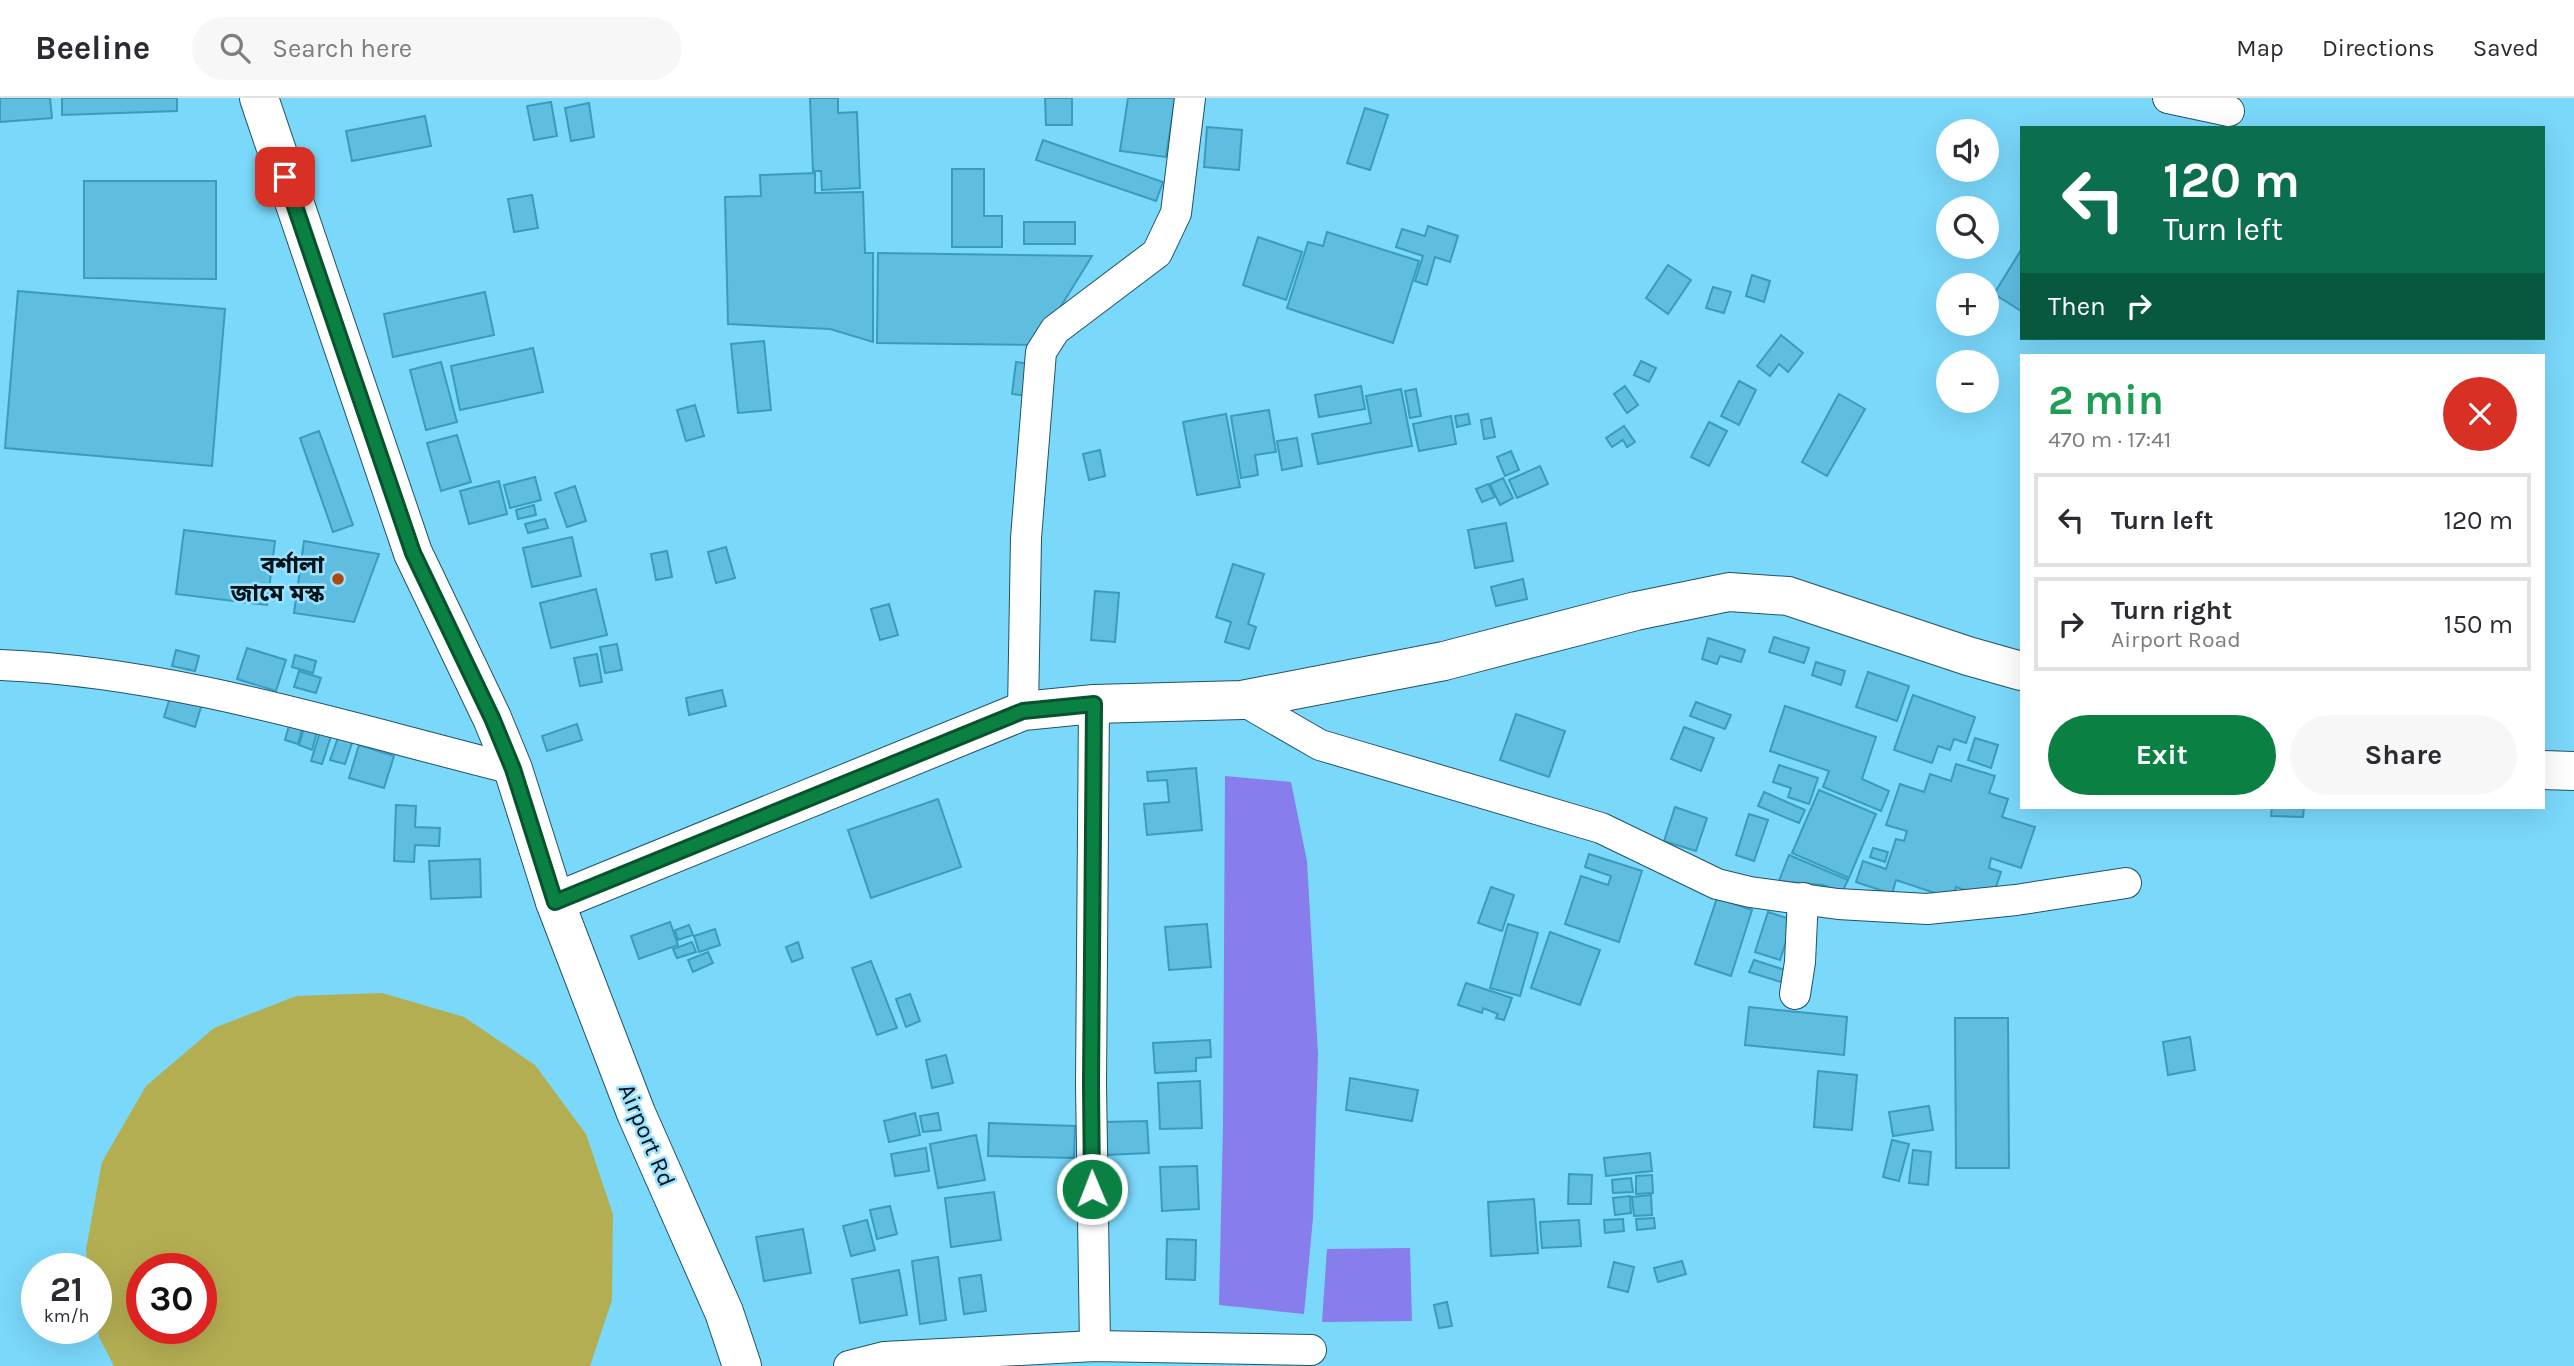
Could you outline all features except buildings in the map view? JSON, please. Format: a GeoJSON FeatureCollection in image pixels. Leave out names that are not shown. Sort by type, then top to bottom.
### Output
{"type":"FeatureCollection","features":[{"type":"Feature","properties":{"kind":"main road","name":"Airport Rd"},"geometry":{"type":"LineString","coordinates":[[259,98],[413,553],[492,718],[513,769],[555,902],[636,1113],[724,1312],[737,1364]]}},
{"type":"Feature","properties":{"kind":"main road"},"geometry":{"type":"LineString","coordinates":[[555,902],[1023,711],[1094,704],[1242,700],[1444,662],[1636,611],[1728,592],[1788,596],[2020,671]]}},
{"type":"Feature","properties":{"kind":"main road"},"geometry":{"type":"LineString","coordinates":[[2545,770],[2574,771]]}},
{"type":"Feature","properties":{"kind":"street"},"geometry":{"type":"LineString","coordinates":[[1023,711],[1026,538],[1041,352],[1055,330],[1157,253],[1177,213],[1190,98]]}},
{"type":"Feature","properties":{"kind":"street"},"geometry":{"type":"LineString","coordinates":[[2168,98],[2229,111]]}},
{"type":"Feature","properties":{"kind":"street"},"geometry":{"type":"LineString","coordinates":[[0,666],[48,667],[203,690],[513,769]]}},
{"type":"Feature","properties":{"kind":"street"},"geometry":{"type":"LineString","coordinates":[[1242,700],[1320,745],[1601,828],[1717,884],[1750,892],[1838,904],[1927,909],[2016,900],[2126,883]]}},
{"type":"Feature","properties":{"kind":"street"},"geometry":{"type":"LineString","coordinates":[[1094,704],[1091,1084],[1095,1346]]}},
{"type":"Feature","properties":{"kind":"street"},"geometry":{"type":"LineString","coordinates":[[1795,994],[1800,962],[1803,898]]}},
{"type":"Feature","properties":{"kind":"street"},"geometry":{"type":"LineString","coordinates":[[849,1366],[884,1357],[1095,1346],[1311,1350]]}},
{"type":"Feature","properties":{"kind":"shaded area"},"geometry":{"type":"Polygon","coordinates":[[[1225,776],[1291,782],[1307,861],[1318,1054],[1313,1218],[1304,1314],[1219,1305],[1225,776]]]}},
{"type":"Feature","properties":{"kind":"shaded area"},"geometry":{"type":"Polygon","coordinates":[[[382,993],[464,1017],[535,1065],[586,1134],[613,1214],[612,1300],[590,1366],[114,1366],[103,1344],[112,1344],[112,1253],[86,1253],[86,1249],[102,1162],[146,1086],[214,1028],[296,996],[382,993]]]}},
{"type":"Feature","properties":{"kind":"shaded area"},"geometry":{"type":"Polygon","coordinates":[[[1410,1248],[1412,1321],[1322,1322],[1327,1249],[1410,1248]]]}},
{"type":"Feature","properties":{"kind":"place","name":"বর্শালা জামে মস্ক"},"geometry":{"type":"Point","coordinates":[338,579]}},
{"type":"Feature","properties":{"kind":"route"},"geometry":{"type":"LineString","coordinates":[[285,177],[413,553],[492,718],[513,769],[555,902],[1023,711],[1094,704],[1092,1189]]}}]}
